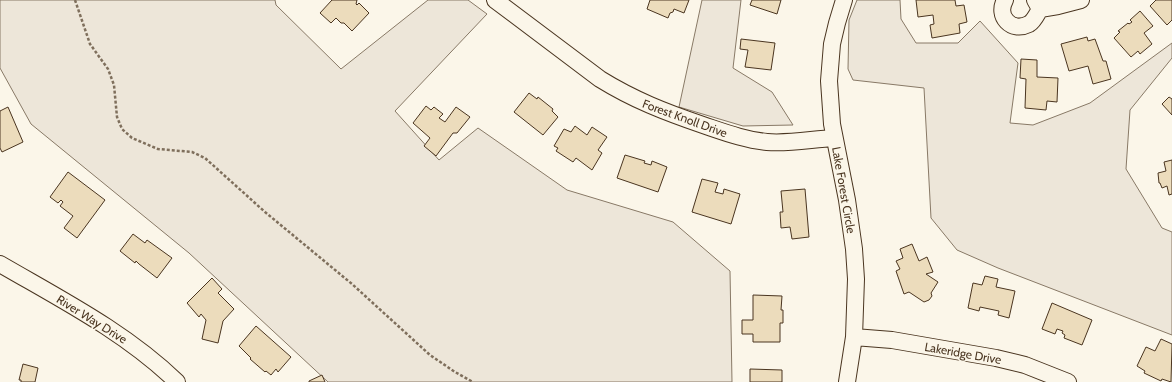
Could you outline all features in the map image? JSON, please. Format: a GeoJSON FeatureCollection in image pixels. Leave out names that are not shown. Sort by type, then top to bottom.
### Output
{"type":"FeatureCollection","features":[{"type":"Feature","properties":{"kind":"street","name":"Forest Knoll Drive"},"geometry":{"type":"LineString","coordinates":[[495,0],[600,79],[618,90],[661,111],[752,140],[769,142],[834,138]]}},
{"type":"Feature","properties":{"kind":"street","name":"Lake Forest Circle"},"geometry":{"type":"LineString","coordinates":[[844,0],[832,44],[830,80],[834,138],[847,200],[854,249],[856,287],[854,337],[847,382]]}},
{"type":"Feature","properties":{"kind":"street"},"geometry":{"type":"LineString","coordinates":[[1004,0],[1002,8],[1005,18],[1011,26],[1020,27],[1029,24],[1033,20],[1037,4],[1058,6],[1081,0]]}},
{"type":"Feature","properties":{"kind":"street","name":"River Way Drive"},"geometry":{"type":"LineString","coordinates":[[0,264],[118,334],[148,356],[177,382]]}},
{"type":"Feature","properties":{"kind":"street","name":"Lakeridge Drive"},"geometry":{"type":"LineString","coordinates":[[854,337],[892,340],[996,358],[1025,365],[1068,382]]}},
{"type":"Feature","properties":{"kind":"path"},"geometry":{"type":"LineString","coordinates":[[76,0],[90,44],[108,69],[114,85],[117,117],[122,129],[132,138],[158,149],[192,152],[205,158],[265,212],[352,284],[430,355],[473,382]]}},
{"type":"Feature","properties":{"kind":"shaded area"},"geometry":{"type":"Polygon","coordinates":[[[0,0],[275,0],[276,5],[341,69],[428,0],[468,0],[487,14],[395,111],[439,160],[478,128],[567,190],[673,222],[730,271],[732,382],[328,382],[189,253],[31,124],[0,68],[0,0]]]}},
{"type":"Feature","properties":{"kind":"shaded area"},"geometry":{"type":"Polygon","coordinates":[[[702,0],[741,0],[733,68],[772,92],[793,125],[743,126],[679,107],[702,0]]]}},
{"type":"Feature","properties":{"kind":"shaded area"},"geometry":{"type":"Polygon","coordinates":[[[857,0],[900,0],[901,19],[916,43],[958,43],[980,21],[1018,63],[1010,123],[1033,125],[1090,103],[1172,43],[1172,58],[1130,110],[1126,169],[1162,228],[1172,232],[1172,335],[998,268],[957,250],[931,218],[924,88],[853,80],[848,69],[849,20],[857,0]]]}},
{"type":"Feature","properties":{"kind":"building"},"geometry":{"type":"Polygon","coordinates":[[[332,0],[357,0],[356,4],[357,5],[359,3],[369,13],[352,31],[336,18],[331,23],[320,13],[332,0]]]}},
{"type":"Feature","properties":{"kind":"building"},"geometry":{"type":"Polygon","coordinates":[[[650,0],[689,0],[684,13],[674,9],[668,18],[647,9],[650,0]]]}},
{"type":"Feature","properties":{"kind":"building"},"geometry":{"type":"Polygon","coordinates":[[[752,0],[781,0],[777,14],[750,5],[752,0]]]}},
{"type":"Feature","properties":{"kind":"building"},"geometry":{"type":"Polygon","coordinates":[[[916,0],[955,0],[956,6],[964,5],[967,22],[959,24],[960,33],[932,38],[930,25],[934,24],[933,15],[918,17],[916,0]]]}},
{"type":"Feature","properties":{"kind":"building"},"geometry":{"type":"Polygon","coordinates":[[[1156,0],[1172,0],[1172,20],[1167,25],[1150,6],[1156,0]]]}},
{"type":"Feature","properties":{"kind":"building"},"geometry":{"type":"Polygon","coordinates":[[[1140,11],[1153,26],[1144,33],[1152,44],[1140,54],[1138,51],[1131,57],[1114,38],[1120,32],[1118,31],[1128,23],[1129,24],[1132,22],[1130,20],[1140,11]]]}},
{"type":"Feature","properties":{"kind":"building"},"geometry":{"type":"Polygon","coordinates":[[[1087,37],[1088,41],[1095,39],[1103,61],[1106,61],[1111,79],[1093,84],[1088,66],[1069,71],[1061,44],[1087,37]]]}},
{"type":"Feature","properties":{"kind":"building"},"geometry":{"type":"Polygon","coordinates":[[[741,39],[775,43],[771,70],[745,67],[748,50],[740,49],[741,39]]]}},
{"type":"Feature","properties":{"kind":"building"},"geometry":{"type":"Polygon","coordinates":[[[1021,59],[1037,60],[1037,77],[1058,78],[1057,102],[1047,101],[1046,110],[1025,108],[1026,79],[1020,78],[1021,59]]]}},
{"type":"Feature","properties":{"kind":"building"},"geometry":{"type":"Polygon","coordinates":[[[529,93],[537,99],[538,97],[553,109],[552,111],[558,117],[543,135],[514,112],[529,93]]]}},
{"type":"Feature","properties":{"kind":"building"},"geometry":{"type":"Polygon","coordinates":[[[1169,97],[1172,99],[1172,115],[1162,104],[1169,97]]]}},
{"type":"Feature","properties":{"kind":"building"},"geometry":{"type":"Polygon","coordinates":[[[426,106],[431,110],[434,107],[443,114],[439,118],[445,122],[456,107],[470,117],[457,133],[453,133],[436,156],[424,146],[430,138],[413,123],[426,106]]]}},
{"type":"Feature","properties":{"kind":"building"},"geometry":{"type":"Polygon","coordinates":[[[8,107],[23,142],[2,152],[0,148],[0,111],[8,107]]]}},
{"type":"Feature","properties":{"kind":"building"},"geometry":{"type":"Polygon","coordinates":[[[575,126],[587,135],[592,127],[607,137],[598,150],[602,153],[592,170],[576,158],[573,162],[556,151],[558,148],[554,146],[564,129],[571,132],[575,126]]]}},
{"type":"Feature","properties":{"kind":"building"},"geometry":{"type":"Polygon","coordinates":[[[625,155],[645,161],[644,163],[651,165],[652,161],[667,167],[658,192],[617,178],[625,155]]]}},
{"type":"Feature","properties":{"kind":"building"},"geometry":{"type":"Polygon","coordinates":[[[1172,160],[1172,194],[1169,195],[1167,186],[1162,188],[1159,183],[1158,173],[1166,171],[1164,162],[1172,160]]]}},
{"type":"Feature","properties":{"kind":"building"},"geometry":{"type":"Polygon","coordinates":[[[68,172],[105,200],[77,238],[64,228],[73,216],[60,206],[63,202],[61,200],[58,203],[50,197],[68,172]]]}},
{"type":"Feature","properties":{"kind":"building"},"geometry":{"type":"Polygon","coordinates":[[[702,179],[718,183],[715,192],[723,194],[724,189],[740,194],[731,224],[692,212],[702,179]]]}},
{"type":"Feature","properties":{"kind":"building"},"geometry":{"type":"Polygon","coordinates":[[[805,189],[809,237],[792,239],[790,227],[781,228],[780,212],[783,212],[781,191],[805,189]]]}},
{"type":"Feature","properties":{"kind":"building"},"geometry":{"type":"Polygon","coordinates":[[[133,234],[145,243],[147,240],[172,258],[157,278],[136,261],[135,263],[120,251],[133,234]]]}},
{"type":"Feature","properties":{"kind":"building"},"geometry":{"type":"Polygon","coordinates":[[[912,244],[919,261],[927,257],[933,272],[926,274],[938,282],[931,293],[932,296],[929,300],[924,302],[909,292],[904,294],[896,271],[900,269],[896,261],[903,258],[900,249],[912,244]]]}},
{"type":"Feature","properties":{"kind":"building"},"geometry":{"type":"Polygon","coordinates":[[[985,276],[998,279],[996,287],[1015,291],[1009,318],[998,315],[999,311],[980,307],[979,311],[968,308],[973,283],[982,285],[985,276]]]}},
{"type":"Feature","properties":{"kind":"building"},"geometry":{"type":"Polygon","coordinates":[[[212,278],[222,289],[218,293],[234,309],[223,321],[218,343],[202,339],[206,320],[201,314],[199,317],[187,303],[212,278]]]}},
{"type":"Feature","properties":{"kind":"building"},"geometry":{"type":"Polygon","coordinates":[[[753,295],[782,296],[781,310],[783,310],[783,323],[780,323],[780,342],[753,342],[753,334],[742,334],[742,320],[753,320],[753,295]]]}},
{"type":"Feature","properties":{"kind":"building"},"geometry":{"type":"Polygon","coordinates":[[[1052,303],[1092,320],[1082,345],[1064,338],[1065,335],[1062,333],[1063,331],[1057,329],[1055,334],[1042,329],[1052,303]]]}},
{"type":"Feature","properties":{"kind":"building"},"geometry":{"type":"Polygon","coordinates":[[[256,326],[291,357],[278,372],[276,369],[271,375],[266,371],[265,372],[250,359],[251,358],[239,346],[256,326]]]}},
{"type":"Feature","properties":{"kind":"building"},"geometry":{"type":"Polygon","coordinates":[[[1161,339],[1172,344],[1171,382],[1162,379],[1161,381],[1144,373],[1145,371],[1137,366],[1146,347],[1155,351],[1161,339]]]}},
{"type":"Feature","properties":{"kind":"building"},"geometry":{"type":"Polygon","coordinates":[[[23,364],[38,368],[35,382],[21,382],[21,380],[19,380],[23,364]]]}},
{"type":"Feature","properties":{"kind":"building"},"geometry":{"type":"Polygon","coordinates":[[[750,369],[782,370],[782,382],[750,382],[750,369]]]}},
{"type":"Feature","properties":{"kind":"building"},"geometry":{"type":"Polygon","coordinates":[[[322,375],[325,382],[309,382],[309,381],[322,375]]]}}]}
